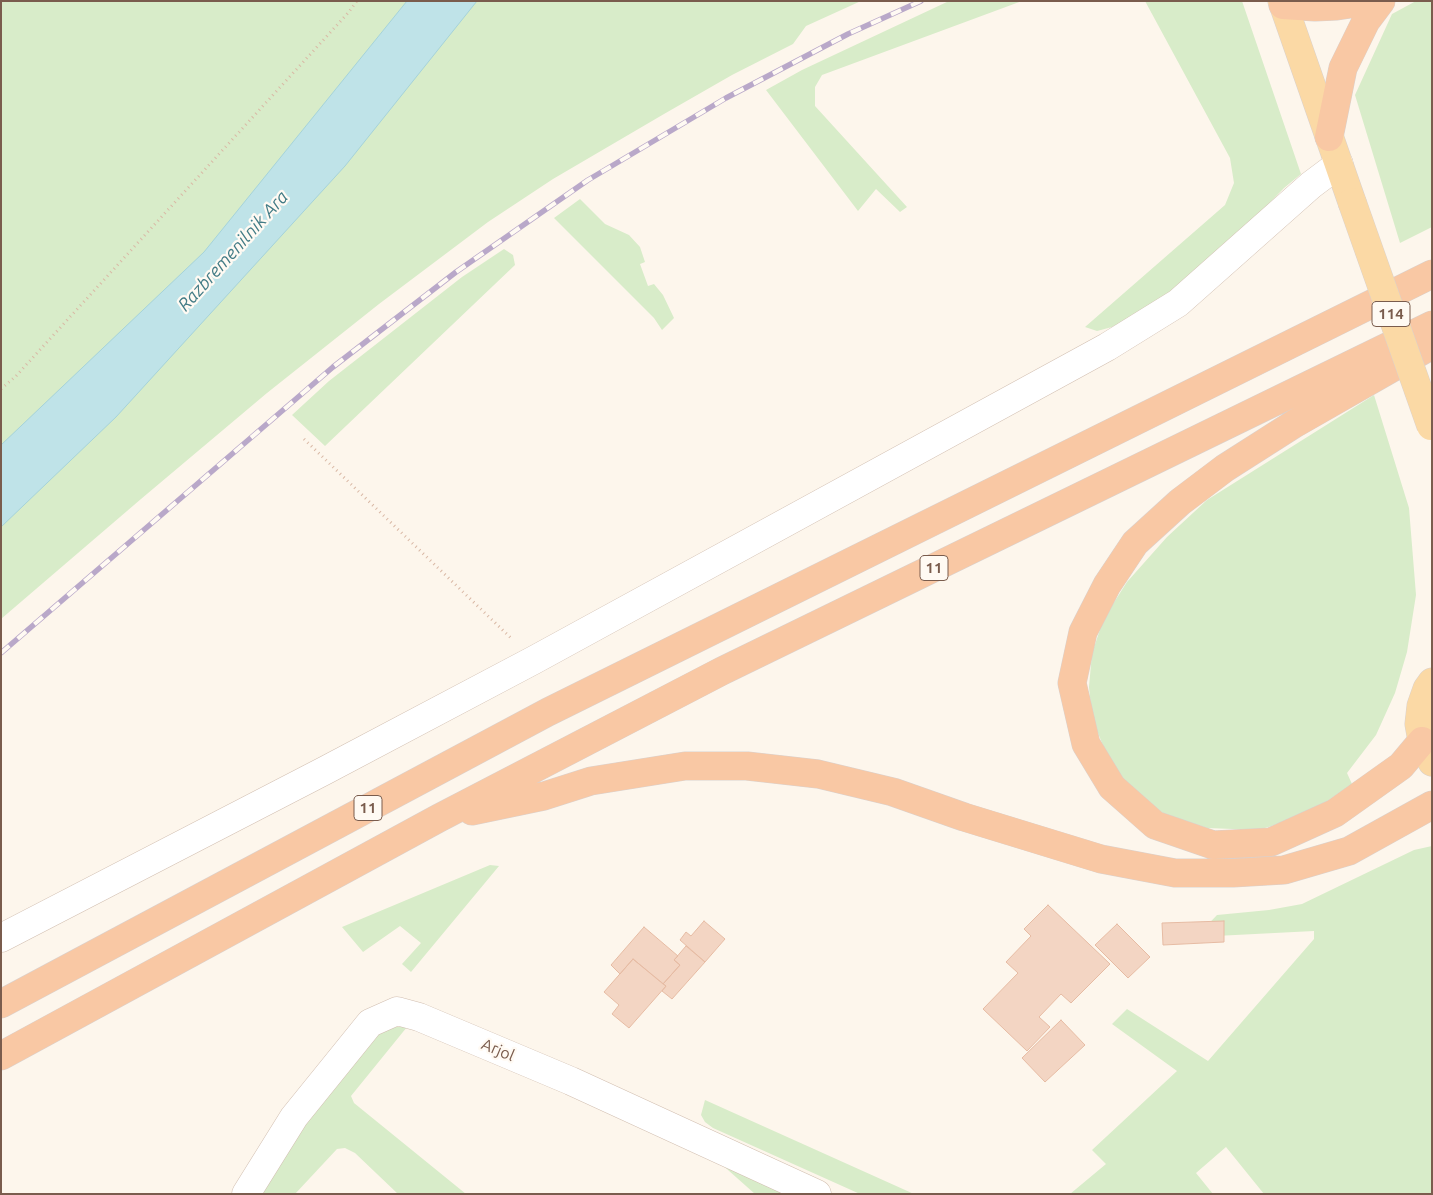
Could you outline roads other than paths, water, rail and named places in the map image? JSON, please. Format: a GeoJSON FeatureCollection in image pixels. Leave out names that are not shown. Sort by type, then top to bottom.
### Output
{"type":"FeatureCollection","features":[{"type":"Feature","properties":{"kind":"highway"},"geometry":{"type":"LineString","coordinates":[[1284,2],[1315,7],[1338,6],[1370,1]]}},
{"type":"Feature","properties":{"kind":"highway"},"geometry":{"type":"LineString","coordinates":[[1329,137],[1342,68],[1366,21],[1381,1]]}},
{"type":"Feature","properties":{"kind":"highway","name":"11"},"geometry":{"type":"LineString","coordinates":[[1,1004],[548,712],[1432,274]]}},
{"type":"Feature","properties":{"kind":"highway","name":"11"},"geometry":{"type":"LineString","coordinates":[[1,1056],[439,818],[722,671],[1432,325]]}},
{"type":"Feature","properties":{"kind":"highway"},"geometry":{"type":"LineString","coordinates":[[1427,752],[1401,766],[1335,813],[1271,842],[1214,845],[1155,825],[1112,788],[1086,744],[1072,684],[1083,632],[1107,585],[1135,544],[1180,502],[1225,468],[1294,424],[1432,345]]}},
{"type":"Feature","properties":{"kind":"highway"},"geometry":{"type":"LineString","coordinates":[[439,818],[544,796],[592,781],[685,766],[747,766],[818,774],[893,792],[964,817],[1101,859],[1174,873],[1233,873],[1284,870],[1349,851],[1432,805]]}},
{"type":"Feature","properties":{"kind":"main road","name":"114"},"geometry":{"type":"LineString","coordinates":[[1284,2],[1431,428]]}},
{"type":"Feature","properties":{"kind":"main road"},"geometry":{"type":"LineString","coordinates":[[1427,752],[1419,724],[1421,706],[1427,689],[1432,682]]}},
{"type":"Feature","properties":{"kind":"street"},"geometry":{"type":"LineString","coordinates":[[1,938],[324,772],[534,660],[1107,347],[1178,303],[1312,185],[1339,164]]}},
{"type":"Feature","properties":{"kind":"street","name":"Arjol"},"geometry":{"type":"LineString","coordinates":[[246,1194],[294,1117],[370,1023],[397,1011],[419,1017],[571,1081],[817,1194]]}},
{"type":"Feature","properties":{"kind":"water","name":"Razbremenilnik Ara"},"geometry":{"type":"Polygon","coordinates":[[[407,1],[477,1],[345,166],[116,417],[1,527],[1,445],[204,252],[407,1]]]}},
{"type":"Feature","properties":{"kind":"railway"},"geometry":{"type":"LineString","coordinates":[[1,653],[333,367],[456,272],[588,180],[726,98],[848,34],[921,1]]}}]}
